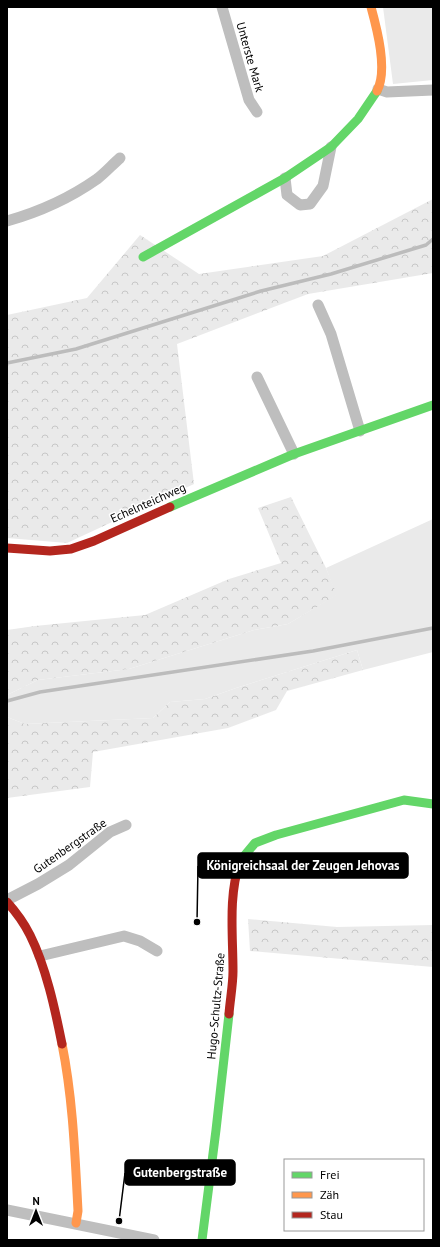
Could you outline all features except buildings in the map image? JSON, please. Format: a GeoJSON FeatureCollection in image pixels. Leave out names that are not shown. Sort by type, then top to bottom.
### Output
{"type":"FeatureCollection","features":[{"type":"Feature","properties":{"kind":"street","name":"Unterste Mark"},"geometry":{"type":"LineString","coordinates":[[222,7],[249,100],[257,112]]}},
{"type":"Feature","properties":{"kind":"street"},"geometry":{"type":"LineString","coordinates":[[143,257],[285,178],[331,147],[358,119],[378,89],[381,63],[377,31],[371,7]]}},
{"type":"Feature","properties":{"kind":"street"},"geometry":{"type":"LineString","coordinates":[[378,89],[387,92],[433,90]]}},
{"type":"Feature","properties":{"kind":"street"},"geometry":{"type":"LineString","coordinates":[[285,178],[287,195],[300,205],[310,204],[323,186],[331,147]]}},
{"type":"Feature","properties":{"kind":"street"},"geometry":{"type":"LineString","coordinates":[[7,221],[52,205],[71,195],[98,178],[120,158]]}},
{"type":"Feature","properties":{"kind":"street"},"geometry":{"type":"LineString","coordinates":[[318,305],[331,334],[360,431]]}},
{"type":"Feature","properties":{"kind":"street"},"geometry":{"type":"LineString","coordinates":[[257,377],[294,454]]}},
{"type":"Feature","properties":{"kind":"street","name":"Echelnteichweg"},"geometry":{"type":"LineString","coordinates":[[7,548],[50,552],[77,547],[294,454],[433,405]]}},
{"type":"Feature","properties":{"kind":"street","name":"Hugo-Schultz-Straße"},"geometry":{"type":"LineString","coordinates":[[202,1240],[216,1130],[233,973],[233,889],[241,859],[255,843],[276,835],[404,800],[433,804]]}},
{"type":"Feature","properties":{"kind":"street","name":"Gutenbergstraße"},"geometry":{"type":"LineString","coordinates":[[76,1223],[78,1211],[71,1104],[60,1030],[40,956],[35,943],[19,915],[7,901],[69,865],[110,832],[126,825]]}},
{"type":"Feature","properties":{"kind":"street"},"geometry":{"type":"LineString","coordinates":[[40,956],[124,936],[140,941],[157,951]]}},
{"type":"Feature","properties":{"kind":"street"},"geometry":{"type":"LineString","coordinates":[[7,1210],[154,1240]]}},
{"type":"Feature","properties":{"kind":"green space"},"geometry":{"type":"Polygon","coordinates":[[[383,7],[433,7],[433,80],[393,84],[383,7]]]}},
{"type":"Feature","properties":{"kind":"green space"},"geometry":{"type":"Polygon","coordinates":[[[433,199],[433,273],[308,294],[177,344],[194,484],[67,543],[7,538],[7,315],[87,298],[140,235],[199,274],[323,256],[433,199]]]}},
{"type":"Feature","properties":{"kind":"green space"},"geometry":{"type":"Polygon","coordinates":[[[291,497],[326,568],[337,595],[288,624],[254,630],[129,669],[38,680],[7,695],[7,630],[145,615],[229,579],[281,563],[258,508],[291,497]]]}},
{"type":"Feature","properties":{"kind":"green space"},"geometry":{"type":"Polygon","coordinates":[[[433,519],[433,652],[363,670],[357,650],[205,699],[170,702],[153,718],[25,724],[7,717],[7,695],[38,680],[129,669],[254,630],[288,624],[336,595],[326,568],[433,519]]]}},
{"type":"Feature","properties":{"kind":"green space"},"geometry":{"type":"Polygon","coordinates":[[[357,650],[363,670],[287,691],[276,710],[228,728],[93,752],[90,787],[7,798],[7,717],[25,724],[153,718],[170,702],[205,699],[357,650]]]}},
{"type":"Feature","properties":{"kind":"green space"},"geometry":{"type":"Polygon","coordinates":[[[248,919],[337,927],[433,925],[433,967],[250,951],[248,919]]]}},
{"type":"Feature","properties":{"kind":"waterway"},"geometry":{"type":"LineString","coordinates":[[7,363],[76,349],[261,291],[331,274],[426,245],[433,239]]}},
{"type":"Feature","properties":{"kind":"waterway"},"geometry":{"type":"LineString","coordinates":[[7,701],[40,692],[313,651],[433,628]]}},
{"type":"Feature","properties":{"kind":"traffic: fast"},"geometry":{"type":"LineString","coordinates":[[143,257],[285,178],[331,147],[358,119],[377,91]]}},
{"type":"Feature","properties":{"kind":"traffic: fast"},"geometry":{"type":"LineString","coordinates":[[170,507],[294,454],[433,405]]}},
{"type":"Feature","properties":{"kind":"traffic: fast"},"geometry":{"type":"LineString","coordinates":[[240,861],[255,843],[276,835],[404,800],[433,804]]}},
{"type":"Feature","properties":{"kind":"traffic: fast"},"geometry":{"type":"LineString","coordinates":[[202,1240],[229,1014]]}},
{"type":"Feature","properties":{"kind":"traffic: slow"},"geometry":{"type":"LineString","coordinates":[[371,7],[382,61],[382,72],[377,91]]}},
{"type":"Feature","properties":{"kind":"traffic: slow"},"geometry":{"type":"LineString","coordinates":[[62,1044],[69,1085],[73,1127],[78,1211],[76,1223]]}},
{"type":"Feature","properties":{"kind":"traffic: jam"},"geometry":{"type":"LineString","coordinates":[[7,548],[50,551],[71,549],[94,541],[170,507]]}},
{"type":"Feature","properties":{"kind":"traffic: jam"},"geometry":{"type":"LineString","coordinates":[[229,1014],[233,976],[232,929],[234,888],[240,861]]}},
{"type":"Feature","properties":{"kind":"traffic: jam"},"geometry":{"type":"LineString","coordinates":[[7,902],[17,914],[36,947],[49,988],[62,1044]]}},
{"type":"Feature","properties":{"kind":"place","name":"Königreichsaal der Zeugen Jehovas"},"geometry":{"type":"Point","coordinates":[197,922]}},
{"type":"Feature","properties":{"kind":"place","name":"Gutenbergstraße"},"geometry":{"type":"Point","coordinates":[119,1221]}}]}
